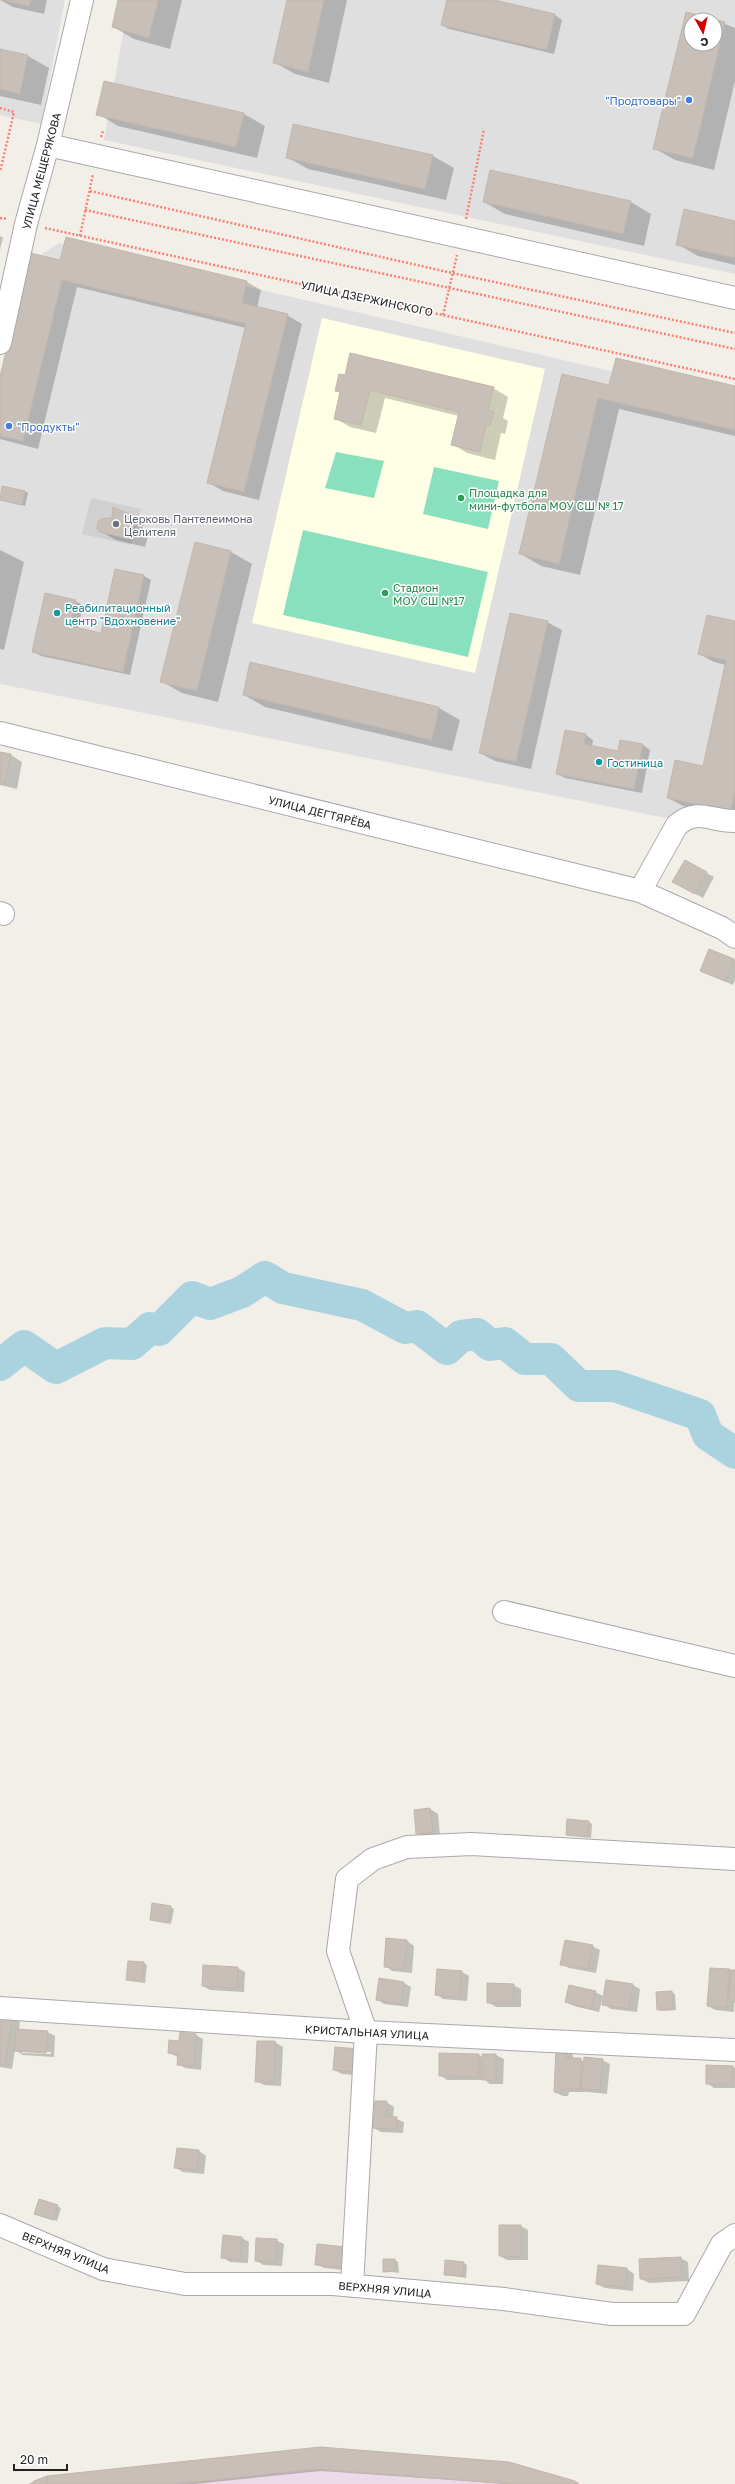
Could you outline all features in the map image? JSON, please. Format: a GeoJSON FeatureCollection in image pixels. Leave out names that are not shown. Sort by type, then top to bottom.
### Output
{"type":"FeatureCollection","features":[{"type":"Feature","properties":{"kind":"street","name":"УЛИЦА МЕЩЕРЯКОВА"},"geometry":{"type":"LineString","coordinates":[[0,343],[26,224],[48,145],[82,0]]}},
{"type":"Feature","properties":{"kind":"street"},"geometry":{"type":"LineString","coordinates":[[48,145],[735,298]]}},
{"type":"Feature","properties":{"kind":"street","name":"УЛИЦА ДЕГТЯРЁВА"},"geometry":{"type":"LineString","coordinates":[[0,732],[640,891],[722,928],[735,937]]}},
{"type":"Feature","properties":{"kind":"street"},"geometry":{"type":"LineString","coordinates":[[640,891],[677,826],[686,818],[697,815],[735,821]]}},
{"type":"Feature","properties":{"kind":"street"},"geometry":{"type":"LineString","coordinates":[[504,1612],[735,1666]]}},
{"type":"Feature","properties":{"kind":"street"},"geometry":{"type":"LineString","coordinates":[[352,2286],[356,2184],[366,2032],[338,1951],[347,1879],[373,1859],[407,1847],[472,1844],[735,1859]]}},
{"type":"Feature","properties":{"kind":"street","name":"КРИСТАЛЬНАЯ УЛИЦА"},"geometry":{"type":"LineString","coordinates":[[0,2008],[366,2032],[735,2050]]}},
{"type":"Feature","properties":{"kind":"street","name":"ВЕРХНЯЯ УЛИЦА"},"geometry":{"type":"LineString","coordinates":[[0,2225],[103,2269],[185,2284],[352,2286],[504,2299],[612,2314],[684,2314],[722,2244],[735,2235]]}},
{"type":"Feature","properties":{"kind":"path"},"geometry":{"type":"LineString","coordinates":[[0,108],[14,112],[0,172]]}},
{"type":"Feature","properties":{"kind":"path"},"geometry":{"type":"LineString","coordinates":[[80,236],[103,130]]}},
{"type":"Feature","properties":{"kind":"path"},"geometry":{"type":"LineString","coordinates":[[443,315],[462,237],[484,130]]}},
{"type":"Feature","properties":{"kind":"path"},"geometry":{"type":"LineString","coordinates":[[90,191],[452,273],[735,333]]}},
{"type":"Feature","properties":{"kind":"path"},"geometry":{"type":"LineString","coordinates":[[85,210],[735,349]]}},
{"type":"Feature","properties":{"kind":"path","name":"УЛИЦА ДЗЕРЖИНСКОГО"},"geometry":{"type":"LineString","coordinates":[[0,218],[735,379]]}},
{"type":"Feature","properties":{"kind":"shaded area"},"geometry":{"type":"Polygon","coordinates":[[[0,0],[65,0],[41,124],[0,115],[0,0]]]}},
{"type":"Feature","properties":{"kind":"shaded area"},"geometry":{"type":"Polygon","coordinates":[[[129,0],[735,0],[735,274],[104,140],[129,0]]]}},
{"type":"Feature","properties":{"kind":"shaded area"},"geometry":{"type":"Polygon","coordinates":[[[59,243],[735,400],[735,832],[0,684],[0,397],[30,262],[59,243]]]}},
{"type":"Feature","properties":{"kind":"shaded area"},"geometry":{"type":"Polygon","coordinates":[[[322,318],[545,369],[475,673],[252,623],[322,318]]]}},
{"type":"Feature","properties":{"kind":"shaded area"},"geometry":{"type":"Polygon","coordinates":[[[91,498],[141,509],[131,545],[82,534],[91,498]]]}},
{"type":"Feature","properties":{"kind":"shaded area"},"geometry":{"type":"Polygon","coordinates":[[[320,2447],[509,2462],[575,2481],[579,2484],[30,2484],[47,2476],[320,2447]]]}},
{"type":"Feature","properties":{"kind":"green space"},"geometry":{"type":"Polygon","coordinates":[[[336,452],[384,461],[374,498],[325,488],[336,452]]]}},
{"type":"Feature","properties":{"kind":"green space","name":"Площадка для мини-футбола МОУ СШ № 17"},"geometry":{"type":"Polygon","coordinates":[[[434,467],[499,481],[488,529],[423,514],[434,467]]]}},
{"type":"Feature","properties":{"kind":"green space","name":"Стадион МОУ СШ №17"},"geometry":{"type":"Polygon","coordinates":[[[303,530],[488,572],[468,657],[283,615],[303,530]]]}},
{"type":"Feature","properties":{"kind":"building"},"geometry":{"type":"Polygon","coordinates":[[[1,0],[31,0],[29,6],[1,0]]]}},
{"type":"Feature","properties":{"kind":"building"},"geometry":{"type":"Polygon","coordinates":[[[118,0],[158,0],[149,38],[112,27],[118,0]]]}},
{"type":"Feature","properties":{"kind":"building"},"geometry":{"type":"Polygon","coordinates":[[[287,0],[324,0],[308,72],[273,63],[287,0]]]}},
{"type":"Feature","properties":{"kind":"building"},"geometry":{"type":"Polygon","coordinates":[[[447,0],[494,0],[555,14],[547,50],[441,25],[447,0]]]}},
{"type":"Feature","properties":{"kind":"building"},"geometry":{"type":"Polygon","coordinates":[[[683,24],[683,52],[718,52],[693,158],[653,149],[683,24]]]}},
{"type":"Feature","properties":{"kind":"building"},"geometry":{"type":"Polygon","coordinates":[[[0,49],[28,55],[20,94],[0,89],[0,49]]]}},
{"type":"Feature","properties":{"kind":"building"},"geometry":{"type":"Polygon","coordinates":[[[104,81],[244,113],[236,147],[96,115],[104,81]]]}},
{"type":"Feature","properties":{"kind":"building"},"geometry":{"type":"Polygon","coordinates":[[[293,124],[433,155],[425,189],[286,158],[293,124]]]}},
{"type":"Feature","properties":{"kind":"building"},"geometry":{"type":"Polygon","coordinates":[[[490,170],[631,201],[623,234],[483,202],[490,170]]]}},
{"type":"Feature","properties":{"kind":"building"},"geometry":{"type":"Polygon","coordinates":[[[684,209],[735,221],[735,258],[676,245],[684,209]]]}},
{"type":"Feature","properties":{"kind":"building"},"geometry":{"type":"Polygon","coordinates":[[[66,237],[247,281],[242,303],[288,314],[244,492],[207,483],[246,324],[62,280],[23,441],[0,436],[0,376],[30,253],[60,260],[66,237]]]}},
{"type":"Feature","properties":{"kind":"building"},"geometry":{"type":"Polygon","coordinates":[[[350,353],[494,387],[488,410],[494,412],[490,426],[486,425],[480,452],[451,445],[459,412],[370,390],[361,425],[334,419],[340,392],[335,391],[339,374],[345,375],[350,353]]]}},
{"type":"Feature","properties":{"kind":"building"},"geometry":{"type":"Polygon","coordinates":[[[616,358],[735,386],[735,430],[598,398],[559,564],[519,554],[562,374],[609,385],[616,358]]]}},
{"type":"Feature","properties":{"kind":"building"},"geometry":{"type":"Polygon","coordinates":[[[2,486],[25,491],[22,505],[0,500],[2,486]]]}},
{"type":"Feature","properties":{"kind":"building","name":"Церковь Пантелеимона Целителя"},"geometry":{"type":"Polygon","coordinates":[[[113,507],[129,514],[127,521],[135,523],[130,539],[100,532],[97,529],[98,522],[101,519],[112,518],[113,507]]]}},
{"type":"Feature","properties":{"kind":"building"},"geometry":{"type":"Polygon","coordinates":[[[195,542],[231,551],[197,691],[160,682],[195,542]]]}},
{"type":"Feature","properties":{"kind":"building","name":"Реабилитационный центр \"Вдохновение\""},"geometry":{"type":"Polygon","coordinates":[[[115,569],[144,575],[123,672],[32,652],[45,593],[76,600],[70,626],[101,633],[115,569]]]}},
{"type":"Feature","properties":{"kind":"building"},"geometry":{"type":"Polygon","coordinates":[[[510,613],[548,621],[516,762],[479,753],[510,613]]]}},
{"type":"Feature","properties":{"kind":"building"},"geometry":{"type":"Polygon","coordinates":[[[707,615],[735,621],[735,791],[730,812],[667,798],[675,760],[703,766],[726,660],[698,654],[707,615]]]}},
{"type":"Feature","properties":{"kind":"building"},"geometry":{"type":"Polygon","coordinates":[[[250,662],[439,707],[432,740],[243,695],[250,662]]]}},
{"type":"Feature","properties":{"kind":"building","name":"Гостиница"},"geometry":{"type":"Polygon","coordinates":[[[565,730],[586,734],[584,744],[618,751],[620,740],[643,744],[634,789],[556,774],[565,730]]]}},
{"type":"Feature","properties":{"kind":"building"},"geometry":{"type":"Polygon","coordinates":[[[0,752],[11,754],[5,783],[0,782],[0,752]]]}},
{"type":"Feature","properties":{"kind":"building"},"geometry":{"type":"Polygon","coordinates":[[[685,860],[707,872],[695,894],[672,882],[685,860]]]}},
{"type":"Feature","properties":{"kind":"building"},"geometry":{"type":"Polygon","coordinates":[[[709,949],[734,959],[725,981],[700,971],[709,949]]]}},
{"type":"Feature","properties":{"kind":"building"},"geometry":{"type":"Polygon","coordinates":[[[430,1808],[433,1832],[416,1834],[414,1810],[430,1808]]]}},
{"type":"Feature","properties":{"kind":"building"},"geometry":{"type":"Polygon","coordinates":[[[567,1819],[589,1821],[587,1837],[566,1835],[567,1819]]]}},
{"type":"Feature","properties":{"kind":"building"},"geometry":{"type":"Polygon","coordinates":[[[152,1903],[171,1906],[168,1923],[150,1920],[152,1903]]]}},
{"type":"Feature","properties":{"kind":"building"},"geometry":{"type":"Polygon","coordinates":[[[386,1938],[407,1940],[404,1969],[384,1967],[386,1938]]]}},
{"type":"Feature","properties":{"kind":"building"},"geometry":{"type":"Polygon","coordinates":[[[565,1940],[593,1945],[588,1969],[560,1965],[565,1940]]]}},
{"type":"Feature","properties":{"kind":"building"},"geometry":{"type":"Polygon","coordinates":[[[128,1961],[144,1962],[142,1982],[126,1980],[128,1961]]]}},
{"type":"Feature","properties":{"kind":"building"},"geometry":{"type":"Polygon","coordinates":[[[203,1965],[238,1967],[237,1988],[202,1986],[203,1965]]]}},
{"type":"Feature","properties":{"kind":"building"},"geometry":{"type":"Polygon","coordinates":[[[710,1968],[730,1969],[726,2008],[707,2006],[710,1968]]]}},
{"type":"Feature","properties":{"kind":"building"},"geometry":{"type":"Polygon","coordinates":[[[437,1969],[462,1971],[459,1997],[435,1995],[437,1969]]]}},
{"type":"Feature","properties":{"kind":"building"},"geometry":{"type":"Polygon","coordinates":[[[731,1970],[735,1970],[735,2002],[729,2001],[731,1970]]]}},
{"type":"Feature","properties":{"kind":"building"},"geometry":{"type":"Polygon","coordinates":[[[379,1978],[404,1982],[401,2004],[376,2000],[379,1978]]]}},
{"type":"Feature","properties":{"kind":"building"},"geometry":{"type":"Polygon","coordinates":[[[606,1980],[633,1984],[629,2009],[602,2005],[606,1980]]]}},
{"type":"Feature","properties":{"kind":"building"},"geometry":{"type":"Polygon","coordinates":[[[487,1983],[514,1984],[513,2003],[487,2003],[487,1983]]]}},
{"type":"Feature","properties":{"kind":"building"},"geometry":{"type":"Polygon","coordinates":[[[569,1985],[596,1991],[591,2009],[565,2002],[569,1985]]]}},
{"type":"Feature","properties":{"kind":"building"},"geometry":{"type":"Polygon","coordinates":[[[672,1991],[673,2009],[657,2010],[656,1992],[672,1991]]]}},
{"type":"Feature","properties":{"kind":"building"},"geometry":{"type":"Polygon","coordinates":[[[0,2015],[13,2017],[5,2065],[0,2064],[0,2015]]]}},
{"type":"Feature","properties":{"kind":"building"},"geometry":{"type":"Polygon","coordinates":[[[16,2029],[48,2031],[46,2053],[14,2051],[16,2029]]]}},
{"type":"Feature","properties":{"kind":"building"},"geometry":{"type":"Polygon","coordinates":[[[180,2032],[196,2034],[194,2066],[177,2065],[178,2054],[168,2053],[169,2040],[179,2041],[180,2032]]]}},
{"type":"Feature","properties":{"kind":"building"},"geometry":{"type":"Polygon","coordinates":[[[257,2041],[275,2041],[274,2082],[255,2082],[257,2041]]]}},
{"type":"Feature","properties":{"kind":"building"},"geometry":{"type":"Polygon","coordinates":[[[335,2047],[359,2049],[357,2072],[333,2070],[335,2047]]]}},
{"type":"Feature","properties":{"kind":"building"},"geometry":{"type":"Polygon","coordinates":[[[556,2050],[566,2050],[566,2058],[581,2058],[580,2089],[561,2089],[561,2093],[554,2092],[556,2050]]]}},
{"type":"Feature","properties":{"kind":"building"},"geometry":{"type":"Polygon","coordinates":[[[439,2053],[479,2054],[478,2077],[439,2076],[439,2053]]]}},
{"type":"Feature","properties":{"kind":"building"},"geometry":{"type":"Polygon","coordinates":[[[482,2054],[496,2054],[496,2080],[482,2080],[482,2054]]]}},
{"type":"Feature","properties":{"kind":"building"},"geometry":{"type":"Polygon","coordinates":[[[584,2057],[603,2059],[600,2090],[581,2089],[584,2057]]]}},
{"type":"Feature","properties":{"kind":"building"},"geometry":{"type":"Polygon","coordinates":[[[706,2065],[733,2066],[732,2084],[706,2084],[706,2065]]]}},
{"type":"Feature","properties":{"kind":"building"},"geometry":{"type":"Polygon","coordinates":[[[375,2101],[387,2101],[386,2116],[397,2117],[396,2130],[373,2128],[375,2101]]]}},
{"type":"Feature","properties":{"kind":"building"},"geometry":{"type":"Polygon","coordinates":[[[177,2148],[199,2150],[197,2170],[174,2168],[177,2148]]]}},
{"type":"Feature","properties":{"kind":"building"},"geometry":{"type":"Polygon","coordinates":[[[39,2199],[58,2205],[53,2220],[34,2214],[39,2199]]]}},
{"type":"Feature","properties":{"kind":"building"},"geometry":{"type":"Polygon","coordinates":[[[499,2225],[521,2225],[521,2257],[499,2256],[499,2225]]]}},
{"type":"Feature","properties":{"kind":"building"},"geometry":{"type":"Polygon","coordinates":[[[223,2235],[242,2237],[240,2260],[221,2258],[223,2235]]]}},
{"type":"Feature","properties":{"kind":"building"},"geometry":{"type":"Polygon","coordinates":[[[256,2238],[277,2239],[275,2263],[255,2261],[256,2238]]]}},
{"type":"Feature","properties":{"kind":"building"},"geometry":{"type":"Polygon","coordinates":[[[317,2244],[346,2247],[344,2267],[315,2265],[317,2244]]]}},
{"type":"Feature","properties":{"kind":"building"},"geometry":{"type":"Polygon","coordinates":[[[681,2257],[682,2277],[640,2279],[639,2259],[681,2257]]]}},
{"type":"Feature","properties":{"kind":"building"},"geometry":{"type":"Polygon","coordinates":[[[383,2259],[395,2259],[396,2271],[383,2272],[383,2259]]]}},
{"type":"Feature","properties":{"kind":"building"},"geometry":{"type":"Polygon","coordinates":[[[445,2260],[464,2262],[463,2276],[444,2275],[445,2260]]]}},
{"type":"Feature","properties":{"kind":"building"},"geometry":{"type":"Polygon","coordinates":[[[598,2265],[627,2268],[625,2287],[596,2284],[598,2265]]]}},
{"type":"Feature","properties":{"kind":"building"},"geometry":{"type":"Polygon","coordinates":[[[320,2447],[509,2462],[575,2481],[579,2484],[511,2484],[316,2469],[176,2484],[48,2484],[47,2476],[320,2447]]]}},
{"type":"Feature","properties":{"kind":"building"},"geometry":{"type":"Polygon","coordinates":[[[47,2476],[48,2484],[30,2484],[34,2481],[47,2476]]]}},
{"type":"Feature","properties":{"kind":"waterway"},"geometry":{"type":"LineString","coordinates":[[0,1365],[24,1346],[56,1368],[105,1343],[132,1344],[150,1328],[159,1330],[192,1297],[210,1304],[242,1292],[265,1277],[283,1288],[362,1305],[405,1328],[417,1326],[447,1349],[461,1336],[477,1334],[490,1345],[505,1343],[525,1359],[551,1359],[579,1386],[615,1386],[700,1415],[708,1435],[735,1453]]}},
{"type":"Feature","properties":{"kind":"place","name":"\"Продтовары\""},"geometry":{"type":"Point","coordinates":[689,100]}},
{"type":"Feature","properties":{"kind":"place","name":"\"Продукты\""},"geometry":{"type":"Point","coordinates":[9,426]}},
{"type":"Feature","properties":{"kind":"place","name":"Площадка для мини-футбола МОУ СШ № 17"},"geometry":{"type":"Point","coordinates":[461,498]}},
{"type":"Feature","properties":{"kind":"place","name":"Церковь Пантелеимона Целителя"},"geometry":{"type":"Point","coordinates":[116,524]}},
{"type":"Feature","properties":{"kind":"place","name":"Стадион МОУ СШ №17"},"geometry":{"type":"Point","coordinates":[385,593]}},
{"type":"Feature","properties":{"kind":"place","name":"Реабилитационный центр \"Вдохновение\""},"geometry":{"type":"Point","coordinates":[57,613]}},
{"type":"Feature","properties":{"kind":"place","name":"Гостиница"},"geometry":{"type":"Point","coordinates":[599,762]}}]}
